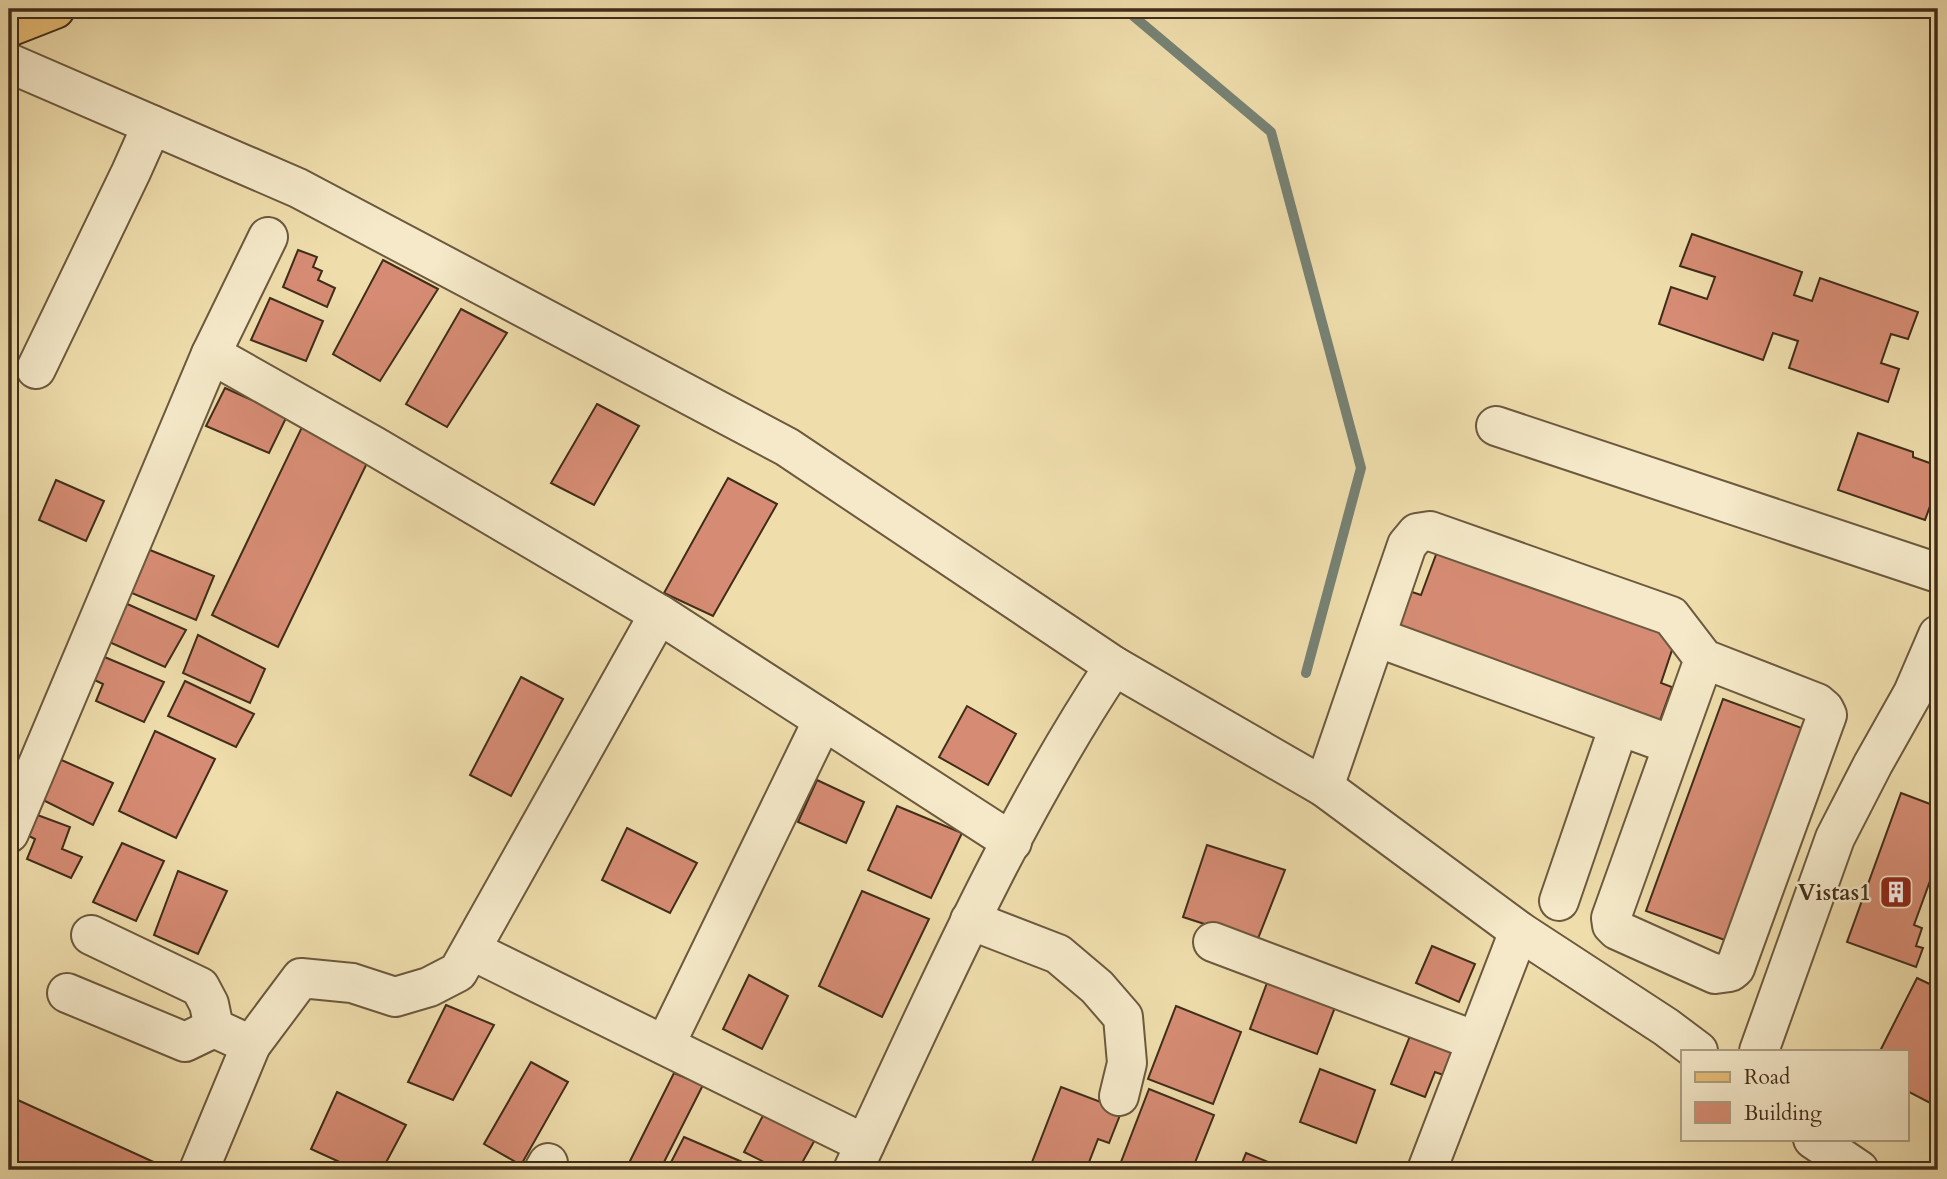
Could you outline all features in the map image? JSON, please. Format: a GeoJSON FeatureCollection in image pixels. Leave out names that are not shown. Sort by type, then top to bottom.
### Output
{"type":"FeatureCollection","features":[{"type":"Feature","properties":{"kind":"main road"},"geometry":{"type":"LineString","coordinates":[[9,27],[55,9]]}},
{"type":"Feature","properties":{"kind":"street"},"geometry":{"type":"LineString","coordinates":[[9,62],[298,188],[787,447],[1114,666],[1324,786],[1519,931],[1697,1050]]}},
{"type":"Feature","properties":{"kind":"street"},"geometry":{"type":"LineString","coordinates":[[36,369],[152,125]]}},
{"type":"Feature","properties":{"kind":"street"},"geometry":{"type":"LineString","coordinates":[[9,834],[211,354],[268,237]]}},
{"type":"Feature","properties":{"kind":"street"},"geometry":{"type":"LineString","coordinates":[[211,354],[374,446],[659,614],[1012,842]]}},
{"type":"Feature","properties":{"kind":"street"},"geometry":{"type":"LineString","coordinates":[[1496,426],[1938,573]]}},
{"type":"Feature","properties":{"kind":"street"},"geometry":{"type":"LineString","coordinates":[[1324,786],[1407,545],[1417,533],[1430,531],[1671,615],[1704,659],[1817,702],[1827,715],[1735,968],[1723,974],[1715,974],[1617,930],[1612,925],[1611,918],[1704,659]]}},
{"type":"Feature","properties":{"kind":"street"},"geometry":{"type":"LineString","coordinates":[[199,1170],[251,1045],[301,978],[352,983],[395,997],[429,987],[458,972],[659,614]]}},
{"type":"Feature","properties":{"kind":"street"},"geometry":{"type":"LineString","coordinates":[[1759,1050],[1835,838],[1913,693],[1938,635]]}},
{"type":"Feature","properties":{"kind":"street"},"geometry":{"type":"LineString","coordinates":[[1376,637],[1672,745]]}},
{"type":"Feature","properties":{"kind":"street"},"geometry":{"type":"LineString","coordinates":[[471,950],[665,1045],[859,1157],[970,920],[1075,725],[1114,666]]}},
{"type":"Feature","properties":{"kind":"street"},"geometry":{"type":"LineString","coordinates":[[665,1045],[823,720]]}},
{"type":"Feature","properties":{"kind":"street"},"geometry":{"type":"LineString","coordinates":[[1559,901],[1619,726]]}},
{"type":"Feature","properties":{"kind":"street"},"geometry":{"type":"LineString","coordinates":[[970,920],[1058,954],[1097,987],[1115,1007],[1123,1017],[1127,1063],[1119,1096]]}},
{"type":"Feature","properties":{"kind":"street"},"geometry":{"type":"LineString","coordinates":[[1427,1170],[1519,931]]}},
{"type":"Feature","properties":{"kind":"street"},"geometry":{"type":"LineString","coordinates":[[91,935],[200,987],[209,1004],[214,1028]]}},
{"type":"Feature","properties":{"kind":"street"},"geometry":{"type":"LineString","coordinates":[[1213,942],[1476,1041]]}},
{"type":"Feature","properties":{"kind":"street"},"geometry":{"type":"LineString","coordinates":[[67,993],[185,1042],[214,1028]]}},
{"type":"Feature","properties":{"kind":"street"},"geometry":{"type":"LineString","coordinates":[[214,1028],[251,1045]]}},
{"type":"Feature","properties":{"kind":"street"},"geometry":{"type":"LineString","coordinates":[[1814,1140],[1859,1170]]}},
{"type":"Feature","properties":{"kind":"building"},"geometry":{"type":"Polygon","coordinates":[[[1692,234],[1802,272],[1794,295],[1812,301],[1820,278],[1918,312],[1908,339],[1891,334],[1881,363],[1899,369],[1888,402],[1789,368],[1798,341],[1773,333],[1763,360],[1659,324],[1671,287],[1707,299],[1715,277],[1680,266],[1692,234]]]}},
{"type":"Feature","properties":{"kind":"building"},"geometry":{"type":"Polygon","coordinates":[[[298,250],[317,257],[313,267],[322,271],[318,280],[335,288],[327,307],[283,287],[298,250]]]}},
{"type":"Feature","properties":{"kind":"building"},"geometry":{"type":"Polygon","coordinates":[[[383,260],[438,289],[380,381],[333,354],[383,260]]]}},
{"type":"Feature","properties":{"kind":"building"},"geometry":{"type":"Polygon","coordinates":[[[270,298],[323,321],[306,361],[251,340],[270,298]]]}},
{"type":"Feature","properties":{"kind":"building"},"geometry":{"type":"Polygon","coordinates":[[[461,309],[507,333],[447,427],[406,404],[461,309]]]}},
{"type":"Feature","properties":{"kind":"building"},"geometry":{"type":"Polygon","coordinates":[[[225,388],[287,416],[269,453],[206,426],[225,388]]]}},
{"type":"Feature","properties":{"kind":"building"},"geometry":{"type":"Polygon","coordinates":[[[597,404],[639,426],[594,505],[551,483],[597,404]]]}},
{"type":"Feature","properties":{"kind":"building"},"geometry":{"type":"Polygon","coordinates":[[[302,427],[369,459],[278,647],[212,615],[302,427]]]}},
{"type":"Feature","properties":{"kind":"building"},"geometry":{"type":"Polygon","coordinates":[[[1858,433],[1913,452],[1913,457],[1938,466],[1938,484],[1925,520],[1838,490],[1858,433]]]}},
{"type":"Feature","properties":{"kind":"building"},"geometry":{"type":"Polygon","coordinates":[[[728,478],[777,504],[713,616],[664,593],[728,478]]]}},
{"type":"Feature","properties":{"kind":"building"},"geometry":{"type":"Polygon","coordinates":[[[56,480],[104,501],[86,541],[39,520],[56,480]]]}},
{"type":"Feature","properties":{"kind":"building"},"geometry":{"type":"Polygon","coordinates":[[[145,548],[214,576],[196,620],[127,591],[145,548]]]}},
{"type":"Feature","properties":{"kind":"building"},"geometry":{"type":"Polygon","coordinates":[[[1437,552],[1676,638],[1661,683],[1672,687],[1659,723],[1395,628],[1409,591],[1421,595],[1437,552]]]}},
{"type":"Feature","properties":{"kind":"building"},"geometry":{"type":"Polygon","coordinates":[[[125,603],[186,630],[165,667],[107,641],[125,603]]]}},
{"type":"Feature","properties":{"kind":"building"},"geometry":{"type":"Polygon","coordinates":[[[198,635],[265,669],[250,703],[183,673],[198,635]]]}},
{"type":"Feature","properties":{"kind":"building"},"geometry":{"type":"Polygon","coordinates":[[[95,653],[164,682],[144,722],[96,701],[103,684],[86,676],[95,653]]]}},
{"type":"Feature","properties":{"kind":"building"},"geometry":{"type":"Polygon","coordinates":[[[521,677],[563,699],[511,796],[470,775],[521,677]]]}},
{"type":"Feature","properties":{"kind":"building"},"geometry":{"type":"Polygon","coordinates":[[[185,681],[254,714],[236,747],[168,716],[185,681]]]}},
{"type":"Feature","properties":{"kind":"building"},"geometry":{"type":"Polygon","coordinates":[[[1723,699],[1807,730],[1730,942],[1646,911],[1723,699]]]}},
{"type":"Feature","properties":{"kind":"building"},"geometry":{"type":"Polygon","coordinates":[[[967,706],[1016,734],[988,785],[939,757],[967,706]]]}},
{"type":"Feature","properties":{"kind":"building"},"geometry":{"type":"Polygon","coordinates":[[[155,731],[215,759],[176,838],[119,811],[155,731]]]}},
{"type":"Feature","properties":{"kind":"building"},"geometry":{"type":"Polygon","coordinates":[[[57,758],[113,783],[93,825],[37,797],[57,758]]]}},
{"type":"Feature","properties":{"kind":"building"},"geometry":{"type":"Polygon","coordinates":[[[817,780],[864,802],[846,843],[798,822],[817,780]]]}},
{"type":"Feature","properties":{"kind":"building","name":"Vistas1"},"geometry":{"type":"Polygon","coordinates":[[[1901,793],[1938,807],[1938,859],[1914,925],[1922,928],[1916,946],[1923,948],[1916,967],[1847,942],[1901,793]]]}},
{"type":"Feature","properties":{"kind":"building"},"geometry":{"type":"Polygon","coordinates":[[[897,806],[962,833],[931,898],[868,870],[897,806]]]}},
{"type":"Feature","properties":{"kind":"building"},"geometry":{"type":"Polygon","coordinates":[[[32,813],[70,827],[62,849],[82,857],[71,878],[27,859],[35,839],[23,833],[32,813]]]}},
{"type":"Feature","properties":{"kind":"building"},"geometry":{"type":"Polygon","coordinates":[[[627,828],[697,863],[670,913],[602,880],[627,828]]]}},
{"type":"Feature","properties":{"kind":"building"},"geometry":{"type":"Polygon","coordinates":[[[122,843],[164,861],[136,921],[93,902],[122,843]]]}},
{"type":"Feature","properties":{"kind":"building"},"geometry":{"type":"Polygon","coordinates":[[[1207,845],[1285,870],[1257,941],[1183,917],[1207,845]]]}},
{"type":"Feature","properties":{"kind":"building"},"geometry":{"type":"Polygon","coordinates":[[[178,871],[227,891],[198,954],[154,935],[178,871]]]}},
{"type":"Feature","properties":{"kind":"building"},"geometry":{"type":"Polygon","coordinates":[[[862,891],[929,919],[882,1017],[819,986],[862,891]]]}},
{"type":"Feature","properties":{"kind":"building"},"geometry":{"type":"Polygon","coordinates":[[[1432,946],[1475,964],[1459,1002],[1416,983],[1432,946]]]}},
{"type":"Feature","properties":{"kind":"building"},"geometry":{"type":"Polygon","coordinates":[[[1271,972],[1339,997],[1317,1054],[1250,1029],[1271,972]]]}},
{"type":"Feature","properties":{"kind":"building"},"geometry":{"type":"Polygon","coordinates":[[[749,975],[788,996],[762,1049],[723,1029],[749,975]]]}},
{"type":"Feature","properties":{"kind":"building"},"geometry":{"type":"Polygon","coordinates":[[[1917,978],[1938,988],[1938,1107],[1909,1092],[1909,1050],[1881,1050],[1917,978]]]}},
{"type":"Feature","properties":{"kind":"building"},"geometry":{"type":"Polygon","coordinates":[[[446,1005],[494,1025],[453,1100],[408,1082],[446,1005]]]}},
{"type":"Feature","properties":{"kind":"building"},"geometry":{"type":"Polygon","coordinates":[[[1176,1006],[1241,1032],[1213,1104],[1148,1079],[1176,1006]]]}},
{"type":"Feature","properties":{"kind":"building"},"geometry":{"type":"Polygon","coordinates":[[[1410,1036],[1455,1053],[1446,1076],[1435,1072],[1425,1097],[1391,1084],[1410,1036]]]}},
{"type":"Feature","properties":{"kind":"building"},"geometry":{"type":"Polygon","coordinates":[[[531,1062],[568,1082],[521,1165],[484,1144],[531,1062]]]}},
{"type":"Feature","properties":{"kind":"building"},"geometry":{"type":"Polygon","coordinates":[[[1320,1069],[1375,1090],[1356,1143],[1300,1122],[1320,1069]]]}},
{"type":"Feature","properties":{"kind":"building"},"geometry":{"type":"Polygon","coordinates":[[[674,1073],[703,1085],[660,1170],[635,1170],[627,1167],[674,1073]]]}},
{"type":"Feature","properties":{"kind":"building"},"geometry":{"type":"Polygon","coordinates":[[[1061,1087],[1122,1110],[1109,1143],[1098,1139],[1086,1170],[1029,1170],[1061,1087]]]}},
{"type":"Feature","properties":{"kind":"building"},"geometry":{"type":"Polygon","coordinates":[[[1149,1089],[1214,1115],[1192,1170],[1142,1170],[1121,1162],[1149,1089]]]}},
{"type":"Feature","properties":{"kind":"building"},"geometry":{"type":"Polygon","coordinates":[[[337,1092],[406,1125],[382,1170],[357,1170],[311,1149],[337,1092]]]}},
{"type":"Feature","properties":{"kind":"building"},"geometry":{"type":"Polygon","coordinates":[[[9,1096],[156,1163],[153,1170],[16,1170],[9,1167],[9,1096]]]}},
{"type":"Feature","properties":{"kind":"building"},"geometry":{"type":"Polygon","coordinates":[[[768,1106],[821,1129],[798,1170],[780,1170],[744,1152],[768,1106]]]}},
{"type":"Feature","properties":{"kind":"building"},"geometry":{"type":"Polygon","coordinates":[[[684,1137],[761,1170],[667,1170],[684,1137]]]}},
{"type":"Feature","properties":{"kind":"building"},"geometry":{"type":"Polygon","coordinates":[[[1246,1153],[1288,1170],[1239,1170],[1246,1153]]]}},
{"type":"Feature","properties":{"kind":"waterway"},"geometry":{"type":"LineString","coordinates":[[1125,9],[1271,132],[1361,468],[1306,673]]}},
{"type":"Feature","properties":{"kind":"place","name":"Vistas1"},"geometry":{"type":"Point","coordinates":[1896,892]}}]}
